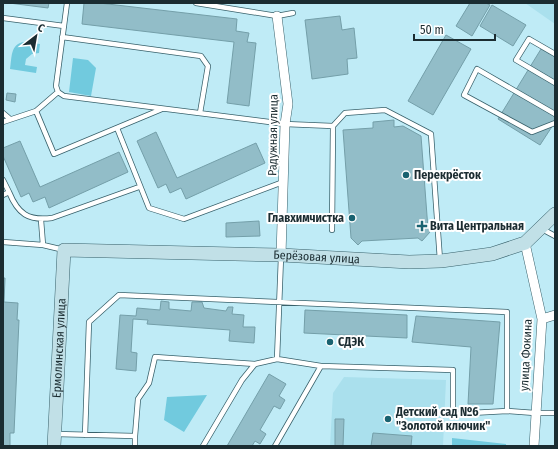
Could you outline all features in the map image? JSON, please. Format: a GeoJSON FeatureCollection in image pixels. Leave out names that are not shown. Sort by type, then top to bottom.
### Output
{"type":"FeatureCollection","features":[{"type":"Feature","properties":{"kind":"street","name":"Радужная улица"},"geometry":{"type":"LineString","coordinates":[[277,16],[288,104],[285,124],[281,255]]}},
{"type":"Feature","properties":{"kind":"street","name":"Берёзовая улица"},"geometry":{"type":"LineString","coordinates":[[64,250],[281,255],[409,262],[440,261],[492,254],[525,243],[555,214]]}},
{"type":"Feature","properties":{"kind":"street","name":"улица Фокина"},"geometry":{"type":"LineString","coordinates":[[525,243],[542,319],[534,446]]}},
{"type":"Feature","properties":{"kind":"street","name":"Ермолинская улица"},"geometry":{"type":"LineString","coordinates":[[54,440],[64,250]]}},
{"type":"Feature","properties":{"kind":"street"},"geometry":{"type":"LineString","coordinates":[[542,319],[555,315]]}},
{"type":"Feature","properties":{"kind":"lane"},"geometry":{"type":"LineString","coordinates":[[66,3],[56,86],[58,92],[64,96],[285,124],[333,126]]}},
{"type":"Feature","properties":{"kind":"lane"},"geometry":{"type":"LineString","coordinates":[[196,3],[277,16],[293,13]]}},
{"type":"Feature","properties":{"kind":"lane"},"geometry":{"type":"LineString","coordinates":[[3,18],[64,26]]}},
{"type":"Feature","properties":{"kind":"lane"},"geometry":{"type":"LineString","coordinates":[[62,37],[201,56],[208,66],[200,113]]}},
{"type":"Feature","properties":{"kind":"lane"},"geometry":{"type":"LineString","coordinates":[[555,54],[529,39],[516,60],[555,83]]}},
{"type":"Feature","properties":{"kind":"lane"},"geometry":{"type":"LineString","coordinates":[[555,114],[477,69],[464,95],[532,132],[555,124]]}},
{"type":"Feature","properties":{"kind":"lane"},"geometry":{"type":"LineString","coordinates":[[3,122],[36,111],[58,92]]}},
{"type":"Feature","properties":{"kind":"lane"},"geometry":{"type":"LineString","coordinates":[[36,111],[54,154],[164,109]]}},
{"type":"Feature","properties":{"kind":"lane"},"geometry":{"type":"LineString","coordinates":[[332,230],[333,126],[345,113],[385,110],[431,134],[440,261]]}},
{"type":"Feature","properties":{"kind":"lane"},"geometry":{"type":"LineString","coordinates":[[3,113],[10,119]]}},
{"type":"Feature","properties":{"kind":"lane"},"geometry":{"type":"LineString","coordinates":[[117,128],[139,187],[149,208],[184,219],[284,182]]}},
{"type":"Feature","properties":{"kind":"lane"},"geometry":{"type":"LineString","coordinates":[[3,180],[15,206],[26,216],[41,220],[52,218],[139,187]]}},
{"type":"Feature","properties":{"kind":"lane"},"geometry":{"type":"LineString","coordinates":[[3,195],[9,192]]}},
{"type":"Feature","properties":{"kind":"lane"},"geometry":{"type":"LineString","coordinates":[[41,220],[43,245]]}},
{"type":"Feature","properties":{"kind":"lane"},"geometry":{"type":"LineString","coordinates":[[540,228],[555,236]]}},
{"type":"Feature","properties":{"kind":"lane"},"geometry":{"type":"LineString","coordinates":[[3,242],[43,245],[64,250]]}},
{"type":"Feature","properties":{"kind":"lane"},"geometry":{"type":"LineString","coordinates":[[277,360],[281,255]]}},
{"type":"Feature","properties":{"kind":"lane"},"geometry":{"type":"LineString","coordinates":[[85,435],[89,322],[119,295],[507,312],[507,411]]}},
{"type":"Feature","properties":{"kind":"lane"},"geometry":{"type":"LineString","coordinates":[[135,446],[138,399],[149,382],[155,357],[255,364],[277,360],[321,366],[453,370],[454,414],[507,411],[555,413]]}},
{"type":"Feature","properties":{"kind":"lane"},"geometry":{"type":"LineString","coordinates":[[203,446],[242,380],[255,364]]}},
{"type":"Feature","properties":{"kind":"lane"},"geometry":{"type":"LineString","coordinates":[[275,446],[321,366]]}},
{"type":"Feature","properties":{"kind":"lane"},"geometry":{"type":"LineString","coordinates":[[54,440],[85,435],[135,436]]}},
{"type":"Feature","properties":{"kind":"shaded area"},"geometry":{"type":"Polygon","coordinates":[[[525,3],[555,3],[555,24],[525,3]]]}},
{"type":"Feature","properties":{"kind":"shaded area"},"geometry":{"type":"Polygon","coordinates":[[[24,42],[40,44],[39,53],[32,54],[26,59],[25,65],[37,67],[36,73],[10,69],[12,52],[19,43],[24,42]]]}},
{"type":"Feature","properties":{"kind":"shaded area"},"geometry":{"type":"Polygon","coordinates":[[[73,58],[88,60],[96,68],[91,96],[69,92],[73,58]]]}},
{"type":"Feature","properties":{"kind":"shaded area","name":"Детский сад №6 \"Золотой ключик\""},"geometry":{"type":"Polygon","coordinates":[[[344,377],[446,380],[443,446],[330,446],[333,393],[344,377]]]}},
{"type":"Feature","properties":{"kind":"shaded area"},"geometry":{"type":"Polygon","coordinates":[[[207,395],[184,432],[164,420],[167,397],[207,395]]]}},
{"type":"Feature","properties":{"kind":"shaded area"},"geometry":{"type":"Polygon","coordinates":[[[452,438],[506,444],[506,446],[452,446],[452,438]]]}},
{"type":"Feature","properties":{"kind":"building"},"geometry":{"type":"Polygon","coordinates":[[[9,3],[49,3],[48,8],[9,3]]]}},
{"type":"Feature","properties":{"kind":"building"},"geometry":{"type":"Polygon","coordinates":[[[84,3],[99,3],[237,19],[236,31],[249,33],[247,42],[256,43],[249,106],[227,103],[234,42],[82,24],[84,3]]]}},
{"type":"Feature","properties":{"kind":"building"},"geometry":{"type":"Polygon","coordinates":[[[470,3],[486,3],[490,5],[472,36],[456,26],[470,3]]]}},
{"type":"Feature","properties":{"kind":"building"},"geometry":{"type":"Polygon","coordinates":[[[492,5],[526,25],[513,46],[480,26],[492,5]]]}},
{"type":"Feature","properties":{"kind":"building"},"geometry":{"type":"Polygon","coordinates":[[[340,16],[342,30],[354,28],[357,58],[347,59],[348,74],[312,79],[305,20],[340,16]]]}},
{"type":"Feature","properties":{"kind":"building"},"geometry":{"type":"Polygon","coordinates":[[[446,35],[471,49],[433,115],[408,101],[446,35]]]}},
{"type":"Feature","properties":{"kind":"building"},"geometry":{"type":"Polygon","coordinates":[[[541,49],[555,57],[555,122],[540,145],[498,119],[541,49]]]}},
{"type":"Feature","properties":{"kind":"building"},"geometry":{"type":"Polygon","coordinates":[[[7,93],[16,94],[15,102],[6,100],[7,93]]]}},
{"type":"Feature","properties":{"kind":"building"},"geometry":{"type":"Polygon","coordinates":[[[394,120],[394,127],[403,126],[421,136],[428,229],[430,232],[422,241],[418,238],[362,241],[358,245],[351,238],[343,130],[373,128],[373,122],[394,120]]]}},
{"type":"Feature","properties":{"kind":"building"},"geometry":{"type":"Polygon","coordinates":[[[156,132],[177,178],[256,143],[265,163],[186,199],[181,188],[170,193],[166,184],[158,188],[137,141],[156,132]]]}},
{"type":"Feature","properties":{"kind":"building"},"geometry":{"type":"Polygon","coordinates":[[[20,141],[40,187],[119,152],[128,172],[49,208],[45,197],[33,202],[29,193],[21,197],[3,156],[3,148],[20,141]]]}},
{"type":"Feature","properties":{"kind":"building"},"geometry":{"type":"Polygon","coordinates":[[[259,221],[260,236],[226,237],[226,223],[259,221]]]}},
{"type":"Feature","properties":{"kind":"building"},"geometry":{"type":"Polygon","coordinates":[[[3,278],[5,278],[4,302],[18,303],[17,320],[19,320],[14,433],[10,433],[10,446],[3,446],[3,278]]]}},
{"type":"Feature","properties":{"kind":"building"},"geometry":{"type":"Polygon","coordinates":[[[161,301],[169,302],[169,309],[191,311],[192,302],[202,302],[204,308],[226,311],[228,307],[233,307],[232,314],[244,315],[243,327],[255,327],[254,343],[229,341],[230,330],[147,324],[148,320],[133,319],[131,352],[137,353],[136,371],[116,369],[120,315],[136,316],[137,308],[160,310],[161,301]]]}},
{"type":"Feature","properties":{"kind":"building"},"geometry":{"type":"Polygon","coordinates":[[[305,310],[407,315],[407,338],[304,333],[305,310]]]}},
{"type":"Feature","properties":{"kind":"building"},"geometry":{"type":"Polygon","coordinates":[[[416,316],[500,322],[493,404],[468,404],[471,347],[412,342],[416,316]]]}},
{"type":"Feature","properties":{"kind":"building"},"geometry":{"type":"Polygon","coordinates":[[[269,374],[286,384],[279,396],[285,400],[280,409],[274,406],[260,430],[266,434],[260,444],[255,441],[252,446],[227,446],[269,374]]]}},
{"type":"Feature","properties":{"kind":"building"},"geometry":{"type":"Polygon","coordinates":[[[335,419],[344,419],[343,446],[335,446],[335,419]]]}},
{"type":"Feature","properties":{"kind":"building"},"geometry":{"type":"Polygon","coordinates":[[[373,433],[412,436],[411,446],[371,446],[373,433]]]}},
{"type":"Feature","properties":{"kind":"place","name":"Перекрёсток"},"geometry":{"type":"Point","coordinates":[406,175]}},
{"type":"Feature","properties":{"kind":"place","name":"Главхимчистка"},"geometry":{"type":"Point","coordinates":[352,218]}},
{"type":"Feature","properties":{"kind":"place","name":"Вита Центральная"},"geometry":{"type":"Point","coordinates":[422,226]}},
{"type":"Feature","properties":{"kind":"place","name":"СДЭК"},"geometry":{"type":"Point","coordinates":[330,342]}},
{"type":"Feature","properties":{"kind":"place","name":"Детский сад №6 \"Золотой ключик\""},"geometry":{"type":"Point","coordinates":[388,419]}}]}
